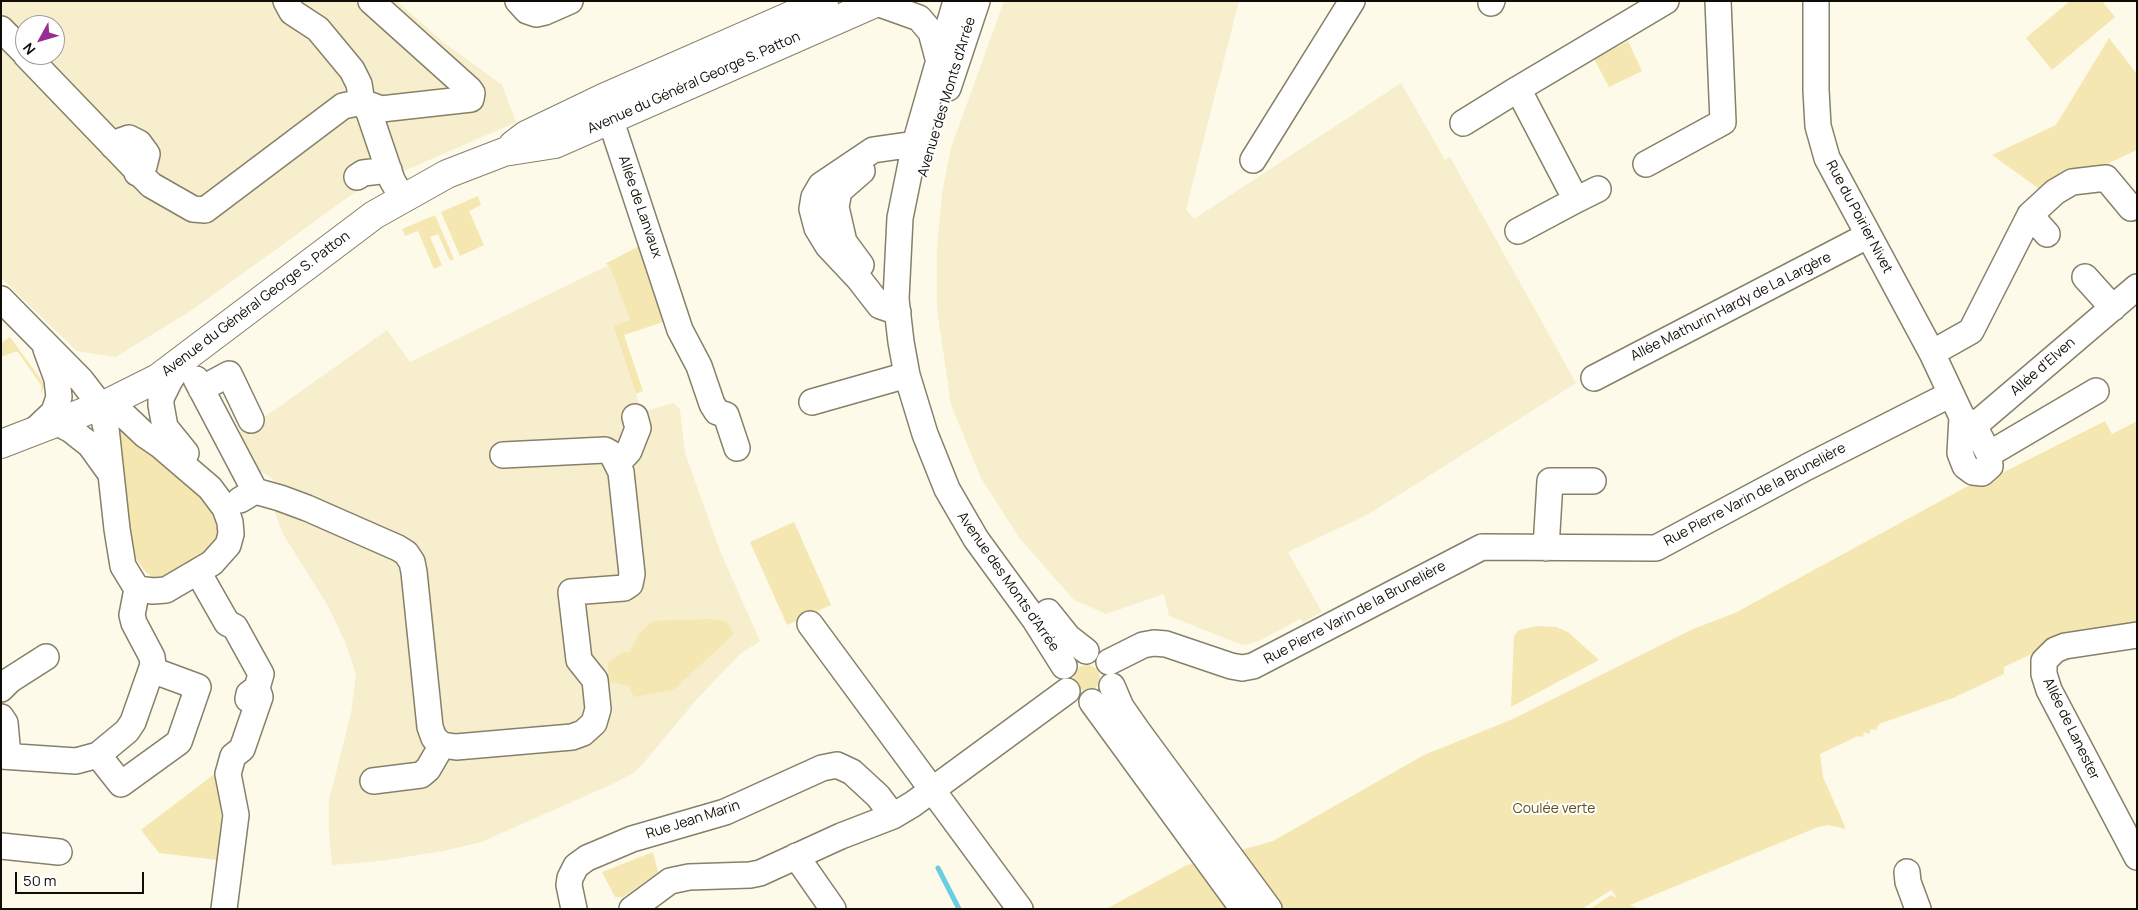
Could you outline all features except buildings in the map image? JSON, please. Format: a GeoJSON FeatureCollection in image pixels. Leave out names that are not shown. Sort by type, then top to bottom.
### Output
{"type":"FeatureCollection","features":[{"type":"Feature","properties":{"kind":"main road","name":"Avenue du Général George S. Patton"},"geometry":{"type":"LineString","coordinates":[[1,444],[105,404],[158,378],[194,375],[374,215],[447,174],[504,152],[555,144],[607,109],[824,1]]}},
{"type":"Feature","properties":{"kind":"main road","name":"Avenue du Général George S. Patton"},"geometry":{"type":"LineString","coordinates":[[607,109],[878,2]]}},
{"type":"Feature","properties":{"kind":"street"},"geometry":{"type":"LineString","coordinates":[[286,1],[292,12],[318,29],[339,53],[359,84],[362,102],[369,112],[388,170],[403,199]]}},
{"type":"Feature","properties":{"kind":"street"},"geometry":{"type":"LineString","coordinates":[[36,65],[137,173],[165,194],[197,210],[205,210],[343,106],[362,102],[381,109],[469,100],[472,96],[469,89],[371,1]]}},
{"type":"Feature","properties":{"kind":"street"},"geometry":{"type":"LineString","coordinates":[[518,1],[527,10],[536,14],[570,1]]}},
{"type":"Feature","properties":{"kind":"street","name":"Avenue des Monts d'Arrée"},"geometry":{"type":"LineString","coordinates":[[956,1],[915,144],[900,218],[897,258],[898,312],[906,375],[934,461],[947,489],[976,539],[1035,620],[1064,666]]}},
{"type":"Feature","properties":{"kind":"street","name":"Avenue des Monts d'Arrée"},"geometry":{"type":"LineString","coordinates":[[977,1],[926,158],[914,220],[909,301],[913,342],[922,384],[938,436],[959,484],[982,522],[1049,614],[1068,637],[1086,651]]}},
{"type":"Feature","properties":{"kind":"street"},"geometry":{"type":"LineString","coordinates":[[1253,160],[1352,1]]}},
{"type":"Feature","properties":{"kind":"street"},"geometry":{"type":"LineString","coordinates":[[1463,122],[1666,1]]}},
{"type":"Feature","properties":{"kind":"street"},"geometry":{"type":"LineString","coordinates":[[1646,164],[1723,122],[1718,1]]}},
{"type":"Feature","properties":{"kind":"street","name":"Rue du Poirier Nivet"},"geometry":{"type":"LineString","coordinates":[[1816,1],[1818,126],[1827,158],[1867,236],[1932,353],[1951,394],[1968,422]]}},
{"type":"Feature","properties":{"kind":"street","name":"Avenue des Monts d'Arrée"},"geometry":{"type":"LineString","coordinates":[[878,2],[919,18],[930,32],[939,62]]}},
{"type":"Feature","properties":{"kind":"street"},"geometry":{"type":"LineString","coordinates":[[1,29],[15,43]]}},
{"type":"Feature","properties":{"kind":"street"},"geometry":{"type":"LineString","coordinates":[[1518,89],[1576,200]]}},
{"type":"Feature","properties":{"kind":"street","name":"Allée de Lanvaux"},"geometry":{"type":"LineString","coordinates":[[607,109],[680,330],[699,366],[712,404],[717,412],[726,415],[737,448]]}},
{"type":"Feature","properties":{"kind":"street"},"geometry":{"type":"LineString","coordinates":[[898,312],[880,306],[866,288],[869,275],[844,242],[836,207],[839,191],[864,170],[871,160],[873,150],[915,144]]}},
{"type":"Feature","properties":{"kind":"street"},"geometry":{"type":"LineString","coordinates":[[357,177],[363,172],[388,170]]}},
{"type":"Feature","properties":{"kind":"street"},"geometry":{"type":"LineString","coordinates":[[1932,353],[1980,328],[2030,215],[2056,192],[2072,182],[2106,178],[2131,208]]}},
{"type":"Feature","properties":{"kind":"street"},"geometry":{"type":"LineString","coordinates":[[1518,231],[1598,189]]}},
{"type":"Feature","properties":{"kind":"street"},"geometry":{"type":"LineString","coordinates":[[2030,215],[2047,234]]}},
{"type":"Feature","properties":{"kind":"street","name":"Allée Mathurin Hardy de La Largère"},"geometry":{"type":"LineString","coordinates":[[1594,378],[1867,236]]}},
{"type":"Feature","properties":{"kind":"street"},"geometry":{"type":"LineString","coordinates":[[2085,277],[2112,308]]}},
{"type":"Feature","properties":{"kind":"street","name":"Allée d'Elven"},"geometry":{"type":"LineString","coordinates":[[1968,422],[2137,287]]}},
{"type":"Feature","properties":{"kind":"street"},"geometry":{"type":"LineString","coordinates":[[1,299],[105,404],[161,446],[210,488]]}},
{"type":"Feature","properties":{"kind":"street"},"geometry":{"type":"LineString","coordinates":[[43,340],[57,379],[59,398],[46,426],[71,430],[90,445],[110,472]]}},
{"type":"Feature","properties":{"kind":"street"},"geometry":{"type":"LineString","coordinates":[[137,588],[152,591],[166,590],[205,567],[228,545],[231,534],[230,522],[225,508],[198,468],[171,437],[162,418],[162,398],[170,380],[194,375],[229,374],[251,420]]}},
{"type":"Feature","properties":{"kind":"street"},"geometry":{"type":"LineString","coordinates":[[194,375],[255,491]]}},
{"type":"Feature","properties":{"kind":"street"},"geometry":{"type":"LineString","coordinates":[[812,402],[906,375]]}},
{"type":"Feature","properties":{"kind":"street"},"geometry":{"type":"LineString","coordinates":[[158,378],[144,400],[144,408],[148,422],[161,446]]}},
{"type":"Feature","properties":{"kind":"street"},"geometry":{"type":"LineString","coordinates":[[1968,422],[1960,454],[1966,466],[1973,472],[1982,473],[1990,466],[1989,454],[2096,391]]}},
{"type":"Feature","properties":{"kind":"street","name":"Rue Pierre Varin de la Brunelière"},"geometry":{"type":"LineString","coordinates":[[1111,674],[1142,645],[1154,643],[1166,644],[1232,666],[1242,668],[1253,666],[1482,547],[1656,548],[1807,467],[1951,394]]}},
{"type":"Feature","properties":{"kind":"street"},"geometry":{"type":"LineString","coordinates":[[1,717],[5,723],[4,756],[76,761],[98,755],[127,731],[133,722],[152,670],[152,657],[134,623],[132,615],[137,588],[123,566],[110,472],[105,404]]}},
{"type":"Feature","properties":{"kind":"street"},"geometry":{"type":"LineString","coordinates":[[618,463],[629,451],[638,428],[635,417]]}},
{"type":"Feature","properties":{"kind":"street"},"geometry":{"type":"LineString","coordinates":[[225,508],[255,491],[308,508],[398,548],[406,554],[412,562],[414,572],[430,728],[434,738],[442,744],[456,747],[572,737],[583,733],[594,723],[598,709],[596,680],[579,660],[571,592],[624,588],[630,584],[632,574],[621,472],[612,454],[605,450],[503,455]]}},
{"type":"Feature","properties":{"kind":"street"},"geometry":{"type":"LineString","coordinates":[[1546,548],[1550,481],[1593,481]]}},
{"type":"Feature","properties":{"kind":"street"},"geometry":{"type":"LineString","coordinates":[[205,567],[227,623],[235,627],[261,674],[257,688],[249,694],[230,745],[233,756],[228,774],[236,815],[224,909]]}},
{"type":"Feature","properties":{"kind":"street"},"geometry":{"type":"LineString","coordinates":[[810,624],[1020,909]]}},
{"type":"Feature","properties":{"kind":"street","name":"Allée de Lanester"},"geometry":{"type":"LineString","coordinates":[[2137,635],[2065,646],[2055,650],[2044,661],[2044,674],[2049,690],[2137,857]]}},
{"type":"Feature","properties":{"kind":"street"},"geometry":{"type":"LineString","coordinates":[[1111,674],[1104,697],[1092,702],[1078,700],[1067,691],[1062,679],[1064,666],[1073,656],[1086,651],[1099,653],[1111,674],[1121,706],[1269,909]]}},
{"type":"Feature","properties":{"kind":"street"},"geometry":{"type":"LineString","coordinates":[[1,689],[10,680],[46,657]]}},
{"type":"Feature","properties":{"kind":"street"},"geometry":{"type":"LineString","coordinates":[[98,755],[121,784],[179,742],[198,687],[152,670]]}},
{"type":"Feature","properties":{"kind":"street"},"geometry":{"type":"LineString","coordinates":[[632,909],[670,881],[689,877],[750,875],[769,869],[893,816],[932,790],[1067,691]]}},
{"type":"Feature","properties":{"kind":"street"},"geometry":{"type":"LineString","coordinates":[[1092,702],[1243,909]]}},
{"type":"Feature","properties":{"kind":"street"},"geometry":{"type":"LineString","coordinates":[[373,780],[421,774],[428,769],[442,744]]}},
{"type":"Feature","properties":{"kind":"street","name":"Rue Jean Marin"},"geometry":{"type":"LineString","coordinates":[[574,909],[566,867],[580,863],[591,856],[632,839],[725,812],[830,765],[837,765],[852,772],[878,796],[893,816]]}},
{"type":"Feature","properties":{"kind":"street"},"geometry":{"type":"LineString","coordinates":[[1,846],[59,852]]}},
{"type":"Feature","properties":{"kind":"street"},"geometry":{"type":"LineString","coordinates":[[796,856],[833,909]]}},
{"type":"Feature","properties":{"kind":"street"},"geometry":{"type":"LineString","coordinates":[[1907,872],[1908,882],[1918,909]]}},
{"type":"Feature","properties":{"kind":"shaded area"},"geometry":{"type":"Polygon","coordinates":[[[1,1],[397,1],[443,42],[502,85],[516,122],[354,193],[192,310],[116,357],[77,351],[1,278],[1,1]]]}},
{"type":"Feature","properties":{"kind":"shaded area"},"geometry":{"type":"Polygon","coordinates":[[[1004,1],[1239,1],[1186,209],[1194,219],[1401,83],[1445,160],[1450,157],[1576,383],[1367,515],[1288,552],[1322,612],[1303,623],[1300,619],[1259,641],[1245,645],[1169,616],[1164,594],[1106,614],[1074,600],[1020,539],[981,478],[951,405],[937,309],[937,248],[942,193],[951,148],[1004,1]]]}},
{"type":"Feature","properties":{"kind":"shaded area"},"geometry":{"type":"Polygon","coordinates":[[[609,265],[630,320],[613,327],[642,412],[673,403],[680,409],[685,453],[720,551],[760,641],[740,654],[697,699],[642,765],[633,773],[617,782],[481,842],[444,851],[380,861],[332,865],[329,833],[329,800],[351,713],[356,674],[346,644],[328,606],[283,534],[275,513],[276,487],[274,481],[251,466],[233,435],[248,429],[387,330],[410,362],[609,265]]]}},
{"type":"Feature","properties":{"kind":"green space"},"geometry":{"type":"Polygon","coordinates":[[[2070,1],[2102,1],[2115,17],[2052,70],[2026,38],[2070,1]]]}},
{"type":"Feature","properties":{"kind":"green space"},"geometry":{"type":"Polygon","coordinates":[[[2109,38],[2137,74],[2137,150],[2088,173],[2042,191],[1992,155],[2056,125],[2109,38]]]}},
{"type":"Feature","properties":{"kind":"green space"},"geometry":{"type":"Polygon","coordinates":[[[1628,41],[1642,71],[1609,87],[1594,59],[1628,41]]]}},
{"type":"Feature","properties":{"kind":"green space"},"geometry":{"type":"Polygon","coordinates":[[[478,196],[481,205],[469,211],[484,245],[460,256],[441,212],[478,196]]]}},
{"type":"Feature","properties":{"kind":"green space"},"geometry":{"type":"Polygon","coordinates":[[[435,215],[454,259],[450,261],[438,234],[430,237],[442,265],[434,269],[418,231],[405,236],[402,229],[435,215]]]}},
{"type":"Feature","properties":{"kind":"green space"},"geometry":{"type":"Polygon","coordinates":[[[639,246],[664,318],[663,322],[624,335],[643,391],[636,394],[613,326],[630,320],[609,265],[605,264],[639,246]]]}},
{"type":"Feature","properties":{"kind":"green space"},"geometry":{"type":"Polygon","coordinates":[[[10,337],[45,385],[41,394],[41,385],[18,352],[1,357],[1,343],[10,337]]]}},
{"type":"Feature","properties":{"kind":"green space","name":"Coulée verte"},"geometry":{"type":"Polygon","coordinates":[[[2105,421],[2112,434],[2137,421],[2137,621],[2097,629],[2038,651],[2004,667],[2004,674],[1953,698],[1879,724],[1876,730],[1871,729],[1869,734],[1864,732],[1863,737],[1858,736],[1820,754],[1823,777],[1846,829],[1828,825],[1818,827],[1630,905],[1638,909],[1590,909],[1611,895],[1617,898],[1611,890],[1582,909],[1106,909],[1187,865],[1273,841],[1424,755],[1513,719],[1693,629],[1735,613],[1979,480],[1988,480],[2105,421]]]}},
{"type":"Feature","properties":{"kind":"green space"},"geometry":{"type":"Polygon","coordinates":[[[124,423],[212,508],[222,532],[212,552],[161,579],[152,577],[133,555],[112,429],[124,423]]]}},
{"type":"Feature","properties":{"kind":"green space"},"geometry":{"type":"Polygon","coordinates":[[[794,522],[831,605],[787,625],[750,542],[794,522]]]}},
{"type":"Feature","properties":{"kind":"green space"},"geometry":{"type":"Polygon","coordinates":[[[711,619],[726,621],[734,634],[673,690],[634,697],[629,686],[608,681],[608,663],[623,652],[630,652],[638,635],[653,621],[711,619]]]}},
{"type":"Feature","properties":{"kind":"green space"},"geometry":{"type":"Polygon","coordinates":[[[1537,626],[1556,627],[1568,632],[1599,660],[1511,707],[1514,636],[1519,630],[1537,626]]]}},
{"type":"Feature","properties":{"kind":"green space"},"geometry":{"type":"Polygon","coordinates":[[[1087,665],[1096,669],[1100,678],[1096,687],[1087,691],[1078,687],[1074,678],[1078,669],[1087,665]]]}},
{"type":"Feature","properties":{"kind":"green space"},"geometry":{"type":"Polygon","coordinates":[[[217,772],[222,825],[217,860],[159,853],[141,830],[217,772]]]}},
{"type":"Feature","properties":{"kind":"green space"},"geometry":{"type":"Polygon","coordinates":[[[653,852],[658,872],[623,897],[615,897],[602,872],[653,852]]]}},
{"type":"Feature","properties":{"kind":"waterway"},"geometry":{"type":"LineString","coordinates":[[938,868],[959,909]]}}]}
